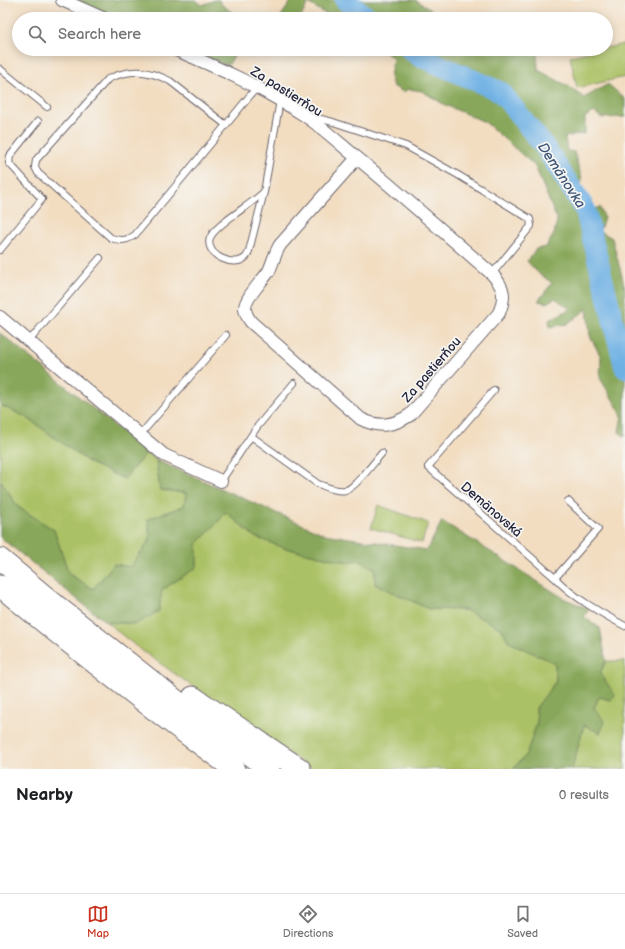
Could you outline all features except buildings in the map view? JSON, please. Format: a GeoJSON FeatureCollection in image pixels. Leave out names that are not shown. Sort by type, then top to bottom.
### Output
{"type":"FeatureCollection","features":[{"type":"Feature","properties":{"kind":"highway"},"geometry":{"type":"LineString","coordinates":[[0,559],[64,612],[197,717],[269,769]]}},
{"type":"Feature","properties":{"kind":"highway"},"geometry":{"type":"LineString","coordinates":[[0,586],[154,710],[234,769]]}},
{"type":"Feature","properties":{"kind":"highway"},"geometry":{"type":"LineString","coordinates":[[64,612],[300,769]]}},
{"type":"Feature","properties":{"kind":"highway"},"geometry":{"type":"LineString","coordinates":[[154,710],[188,751],[208,769]]}},
{"type":"Feature","properties":{"kind":"street"},"geometry":{"type":"LineString","coordinates":[[62,0],[89,12]]}},
{"type":"Feature","properties":{"kind":"street","name":"Za pastierňou"},"geometry":{"type":"LineString","coordinates":[[191,56],[231,73],[304,115],[357,158],[492,274],[499,282],[503,292],[502,306],[499,313],[410,415],[395,424],[376,424],[361,419],[250,322],[246,315],[245,307],[269,270],[280,245],[357,158]]}},
{"type":"Feature","properties":{"kind":"street"},"geometry":{"type":"LineString","coordinates":[[0,317],[164,455],[221,480]]}},
{"type":"Feature","properties":{"kind":"lane"},"geometry":{"type":"LineString","coordinates":[[0,69],[47,107]]}},
{"type":"Feature","properties":{"kind":"lane"},"geometry":{"type":"LineString","coordinates":[[226,125],[170,81],[148,72],[128,72],[108,79],[36,160],[35,167],[38,173],[111,238],[119,241],[128,240],[135,235],[226,125],[257,87]]}},
{"type":"Feature","properties":{"kind":"lane"},"geometry":{"type":"LineString","coordinates":[[264,192],[215,231],[210,237],[208,245],[211,251],[225,261],[237,261],[246,258],[264,192],[280,100]]}},
{"type":"Feature","properties":{"kind":"lane"},"geometry":{"type":"LineString","coordinates":[[304,115],[333,122],[406,146],[458,175],[530,220],[531,226],[492,274]]}},
{"type":"Feature","properties":{"kind":"lane"},"geometry":{"type":"LineString","coordinates":[[0,250],[42,199],[9,163],[10,156],[38,121]]}},
{"type":"Feature","properties":{"kind":"lane"},"geometry":{"type":"LineString","coordinates":[[29,341],[100,258]]}},
{"type":"Feature","properties":{"kind":"lane"},"geometry":{"type":"LineString","coordinates":[[140,435],[226,334]]}},
{"type":"Feature","properties":{"kind":"lane"},"geometry":{"type":"LineString","coordinates":[[221,480],[257,427],[294,384]]}},
{"type":"Feature","properties":{"kind":"lane","name":"Demänovská"},"geometry":{"type":"LineString","coordinates":[[494,390],[428,467],[563,586],[583,601],[625,625]]}},
{"type":"Feature","properties":{"kind":"lane"},"geometry":{"type":"LineString","coordinates":[[251,436],[318,484],[337,490],[347,490],[355,484],[382,453]]}},
{"type":"Feature","properties":{"kind":"lane"},"geometry":{"type":"LineString","coordinates":[[555,578],[598,530],[568,501]]}},
{"type":"Feature","properties":{"kind":"green space"},"geometry":{"type":"Polygon","coordinates":[[[74,0],[196,0],[202,5],[219,0],[221,4],[232,12],[102,12],[74,0]]]}},
{"type":"Feature","properties":{"kind":"green space"},"geometry":{"type":"Polygon","coordinates":[[[292,0],[415,0],[435,12],[323,12],[308,3],[304,12],[284,12],[292,0]]]}},
{"type":"Feature","properties":{"kind":"green space"},"geometry":{"type":"Polygon","coordinates":[[[625,44],[625,77],[577,88],[570,56],[613,56],[613,47],[625,44]]]}},
{"type":"Feature","properties":{"kind":"green space"},"geometry":{"type":"Polygon","coordinates":[[[204,56],[234,56],[229,64],[222,64],[204,56]]]}},
{"type":"Feature","properties":{"kind":"green space"},"geometry":{"type":"Polygon","coordinates":[[[390,56],[537,56],[538,70],[568,86],[584,98],[608,84],[625,99],[625,117],[602,118],[594,112],[585,117],[585,133],[565,137],[567,151],[574,152],[582,179],[576,208],[580,214],[600,207],[604,217],[600,231],[612,238],[625,288],[625,437],[619,432],[622,415],[600,378],[601,357],[590,336],[587,309],[567,324],[550,327],[549,320],[570,309],[555,298],[546,303],[538,301],[552,283],[537,272],[527,261],[536,249],[546,247],[554,234],[557,220],[535,166],[485,122],[445,105],[422,91],[409,89],[403,92],[393,86],[390,77],[393,58],[390,56]]]}},
{"type":"Feature","properties":{"kind":"green space"},"geometry":{"type":"Polygon","coordinates":[[[0,333],[147,452],[124,479],[90,463],[26,417],[0,405],[0,333]]]}},
{"type":"Feature","properties":{"kind":"green space"},"geometry":{"type":"Polygon","coordinates":[[[0,405],[26,417],[90,463],[124,479],[147,452],[156,460],[160,490],[186,493],[184,506],[148,519],[150,540],[130,567],[114,564],[93,589],[69,574],[54,530],[18,507],[1,481],[0,482],[0,405]]]}},
{"type":"Feature","properties":{"kind":"green space"},"geometry":{"type":"Polygon","coordinates":[[[156,460],[324,534],[427,550],[442,521],[565,599],[589,609],[584,617],[600,628],[606,661],[600,673],[615,695],[611,700],[599,697],[594,708],[605,722],[600,733],[584,725],[572,769],[513,769],[526,755],[537,723],[536,708],[556,681],[555,663],[509,642],[502,629],[466,610],[429,609],[375,584],[375,569],[358,560],[347,562],[285,548],[255,537],[226,512],[197,544],[197,567],[162,590],[159,611],[136,624],[106,622],[0,537],[1,481],[18,507],[54,530],[69,574],[93,589],[114,564],[130,567],[150,540],[148,519],[184,506],[186,493],[160,490],[156,460]]]}},
{"type":"Feature","properties":{"kind":"green space"},"geometry":{"type":"Polygon","coordinates":[[[378,505],[428,523],[422,543],[371,528],[378,505]]]}},
{"type":"Feature","properties":{"kind":"green space"},"geometry":{"type":"Polygon","coordinates":[[[226,512],[255,537],[285,548],[347,562],[358,559],[375,569],[375,584],[429,609],[466,610],[502,629],[509,642],[555,663],[556,681],[536,708],[537,723],[526,755],[513,769],[312,769],[137,647],[106,622],[136,624],[162,590],[197,567],[196,544],[226,512]]]}},
{"type":"Feature","properties":{"kind":"green space"},"geometry":{"type":"Polygon","coordinates":[[[606,661],[625,661],[625,769],[572,769],[584,724],[599,697],[611,700],[600,673],[606,661]]]}},
{"type":"Feature","properties":{"kind":"waterway","name":"Demänovka"},"geometry":{"type":"LineString","coordinates":[[345,0],[361,12]]}},
{"type":"Feature","properties":{"kind":"waterway","name":"Demänovka"},"geometry":{"type":"LineString","coordinates":[[419,56],[501,92],[544,146],[585,209],[625,368]]}}]}
